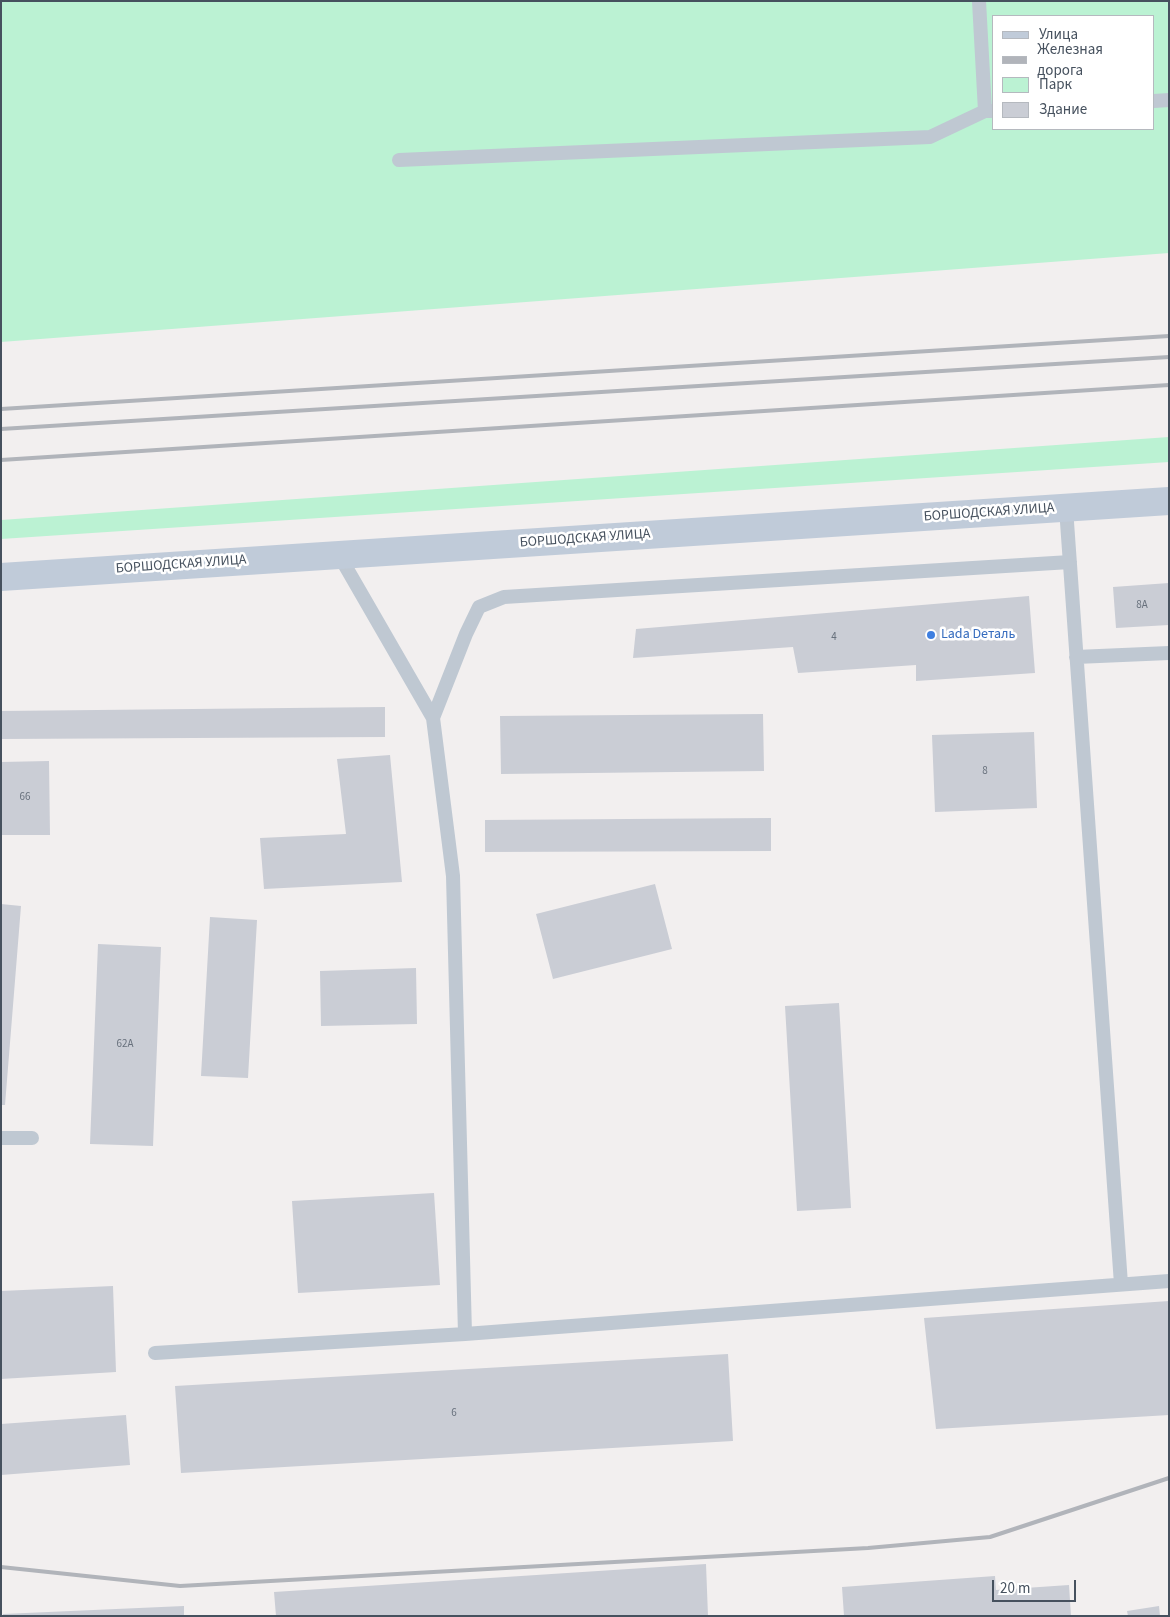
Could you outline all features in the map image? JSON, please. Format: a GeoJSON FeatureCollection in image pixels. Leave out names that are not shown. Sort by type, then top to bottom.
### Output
{"type":"FeatureCollection","features":[{"type":"Feature","properties":{"kind":"street","name":"БОРШОДСКАЯ УЛИЦА"},"geometry":{"type":"LineString","coordinates":[[1,577],[1169,501]]}},
{"type":"Feature","properties":{"kind":"lane"},"geometry":{"type":"LineString","coordinates":[[399,160],[930,137],[989,111],[979,1]]}},
{"type":"Feature","properties":{"kind":"lane"},"geometry":{"type":"LineString","coordinates":[[1155,101],[1169,100]]}},
{"type":"Feature","properties":{"kind":"lane"},"geometry":{"type":"LineString","coordinates":[[1066,508],[1121,1284]]}},
{"type":"Feature","properties":{"kind":"lane"},"geometry":{"type":"LineString","coordinates":[[339,555],[433,718],[453,876],[465,1334]]}},
{"type":"Feature","properties":{"kind":"lane"},"geometry":{"type":"LineString","coordinates":[[433,718],[479,607],[504,597],[1070,562]]}},
{"type":"Feature","properties":{"kind":"lane"},"geometry":{"type":"LineString","coordinates":[[1076,657],[1169,652]]}},
{"type":"Feature","properties":{"kind":"lane"},"geometry":{"type":"LineString","coordinates":[[1,1138],[32,1138]]}},
{"type":"Feature","properties":{"kind":"lane"},"geometry":{"type":"LineString","coordinates":[[155,1353],[465,1334],[1169,1281]]}},
{"type":"Feature","properties":{"kind":"green space"},"geometry":{"type":"Polygon","coordinates":[[[1,1],[1169,1],[1169,253],[1,342],[1,1]]]}},
{"type":"Feature","properties":{"kind":"green space"},"geometry":{"type":"Polygon","coordinates":[[[1169,437],[1169,462],[1,539],[1,520],[1169,437]]]}},
{"type":"Feature","properties":{"kind":"building"},"geometry":{"type":"Polygon","coordinates":[[[1169,583],[1169,625],[1116,628],[1113,587],[1169,583]]]}},
{"type":"Feature","properties":{"kind":"building"},"geometry":{"type":"Polygon","coordinates":[[[1029,596],[1035,673],[916,681],[916,665],[798,673],[793,647],[633,658],[636,629],[1029,596]]]}},
{"type":"Feature","properties":{"kind":"building"},"geometry":{"type":"Polygon","coordinates":[[[385,707],[385,737],[1,739],[1,711],[385,707]]]}},
{"type":"Feature","properties":{"kind":"building"},"geometry":{"type":"Polygon","coordinates":[[[763,714],[764,771],[501,774],[500,716],[763,714]]]}},
{"type":"Feature","properties":{"kind":"building"},"geometry":{"type":"Polygon","coordinates":[[[1034,732],[1037,808],[935,812],[932,735],[1034,732]]]}},
{"type":"Feature","properties":{"kind":"building"},"geometry":{"type":"Polygon","coordinates":[[[390,755],[402,882],[264,889],[260,838],[346,834],[337,759],[390,755]]]}},
{"type":"Feature","properties":{"kind":"building"},"geometry":{"type":"Polygon","coordinates":[[[49,761],[50,835],[1,835],[1,762],[49,761]]]}},
{"type":"Feature","properties":{"kind":"building"},"geometry":{"type":"Polygon","coordinates":[[[771,818],[771,851],[485,852],[485,820],[771,818]]]}},
{"type":"Feature","properties":{"kind":"building"},"geometry":{"type":"Polygon","coordinates":[[[655,884],[672,949],[553,979],[536,914],[655,884]]]}},
{"type":"Feature","properties":{"kind":"building"},"geometry":{"type":"Polygon","coordinates":[[[1,904],[21,906],[5,1105],[1,1105],[1,904]]]}},
{"type":"Feature","properties":{"kind":"building"},"geometry":{"type":"Polygon","coordinates":[[[210,917],[257,920],[248,1078],[201,1076],[210,917]]]}},
{"type":"Feature","properties":{"kind":"building"},"geometry":{"type":"Polygon","coordinates":[[[98,944],[161,947],[153,1146],[90,1144],[98,944]]]}},
{"type":"Feature","properties":{"kind":"building"},"geometry":{"type":"Polygon","coordinates":[[[416,968],[417,1024],[321,1026],[320,971],[416,968]]]}},
{"type":"Feature","properties":{"kind":"building"},"geometry":{"type":"Polygon","coordinates":[[[839,1003],[851,1208],[797,1211],[785,1006],[839,1003]]]}},
{"type":"Feature","properties":{"kind":"building"},"geometry":{"type":"Polygon","coordinates":[[[434,1193],[440,1285],[298,1293],[292,1201],[434,1193]]]}},
{"type":"Feature","properties":{"kind":"building"},"geometry":{"type":"Polygon","coordinates":[[[113,1286],[116,1372],[1,1379],[1,1291],[113,1286]]]}},
{"type":"Feature","properties":{"kind":"building"},"geometry":{"type":"Polygon","coordinates":[[[1169,1301],[1169,1415],[936,1429],[924,1318],[1169,1301]]]}},
{"type":"Feature","properties":{"kind":"building"},"geometry":{"type":"Polygon","coordinates":[[[728,1354],[733,1441],[181,1473],[175,1386],[728,1354]]]}},
{"type":"Feature","properties":{"kind":"building"},"geometry":{"type":"Polygon","coordinates":[[[126,1415],[130,1465],[1,1475],[1,1424],[126,1415]]]}},
{"type":"Feature","properties":{"kind":"building"},"geometry":{"type":"Polygon","coordinates":[[[706,1564],[708,1616],[276,1616],[274,1592],[706,1564]]]}},
{"type":"Feature","properties":{"kind":"building"},"geometry":{"type":"Polygon","coordinates":[[[995,1576],[996,1590],[1069,1585],[1071,1616],[844,1616],[842,1587],[995,1576]]]}},
{"type":"Feature","properties":{"kind":"building"},"geometry":{"type":"Polygon","coordinates":[[[184,1606],[184,1616],[3,1616],[3,1614],[184,1606]]]}},
{"type":"Feature","properties":{"kind":"building"},"geometry":{"type":"Polygon","coordinates":[[[1159,1606],[1160,1616],[1128,1616],[1127,1611],[1159,1606]]]}},
{"type":"Feature","properties":{"kind":"railway"},"geometry":{"type":"LineString","coordinates":[[1,409],[1169,336]]}},
{"type":"Feature","properties":{"kind":"railway"},"geometry":{"type":"LineString","coordinates":[[1,429],[1169,357]]}},
{"type":"Feature","properties":{"kind":"railway"},"geometry":{"type":"LineString","coordinates":[[1,460],[1169,385]]}},
{"type":"Feature","properties":{"kind":"railway"},"geometry":{"type":"LineString","coordinates":[[1,1567],[180,1586],[868,1548],[990,1537],[1169,1478]]}},
{"type":"Feature","properties":{"kind":"place","name":"Lada Dеталь"},"geometry":{"type":"Point","coordinates":[931,635]}}]}
